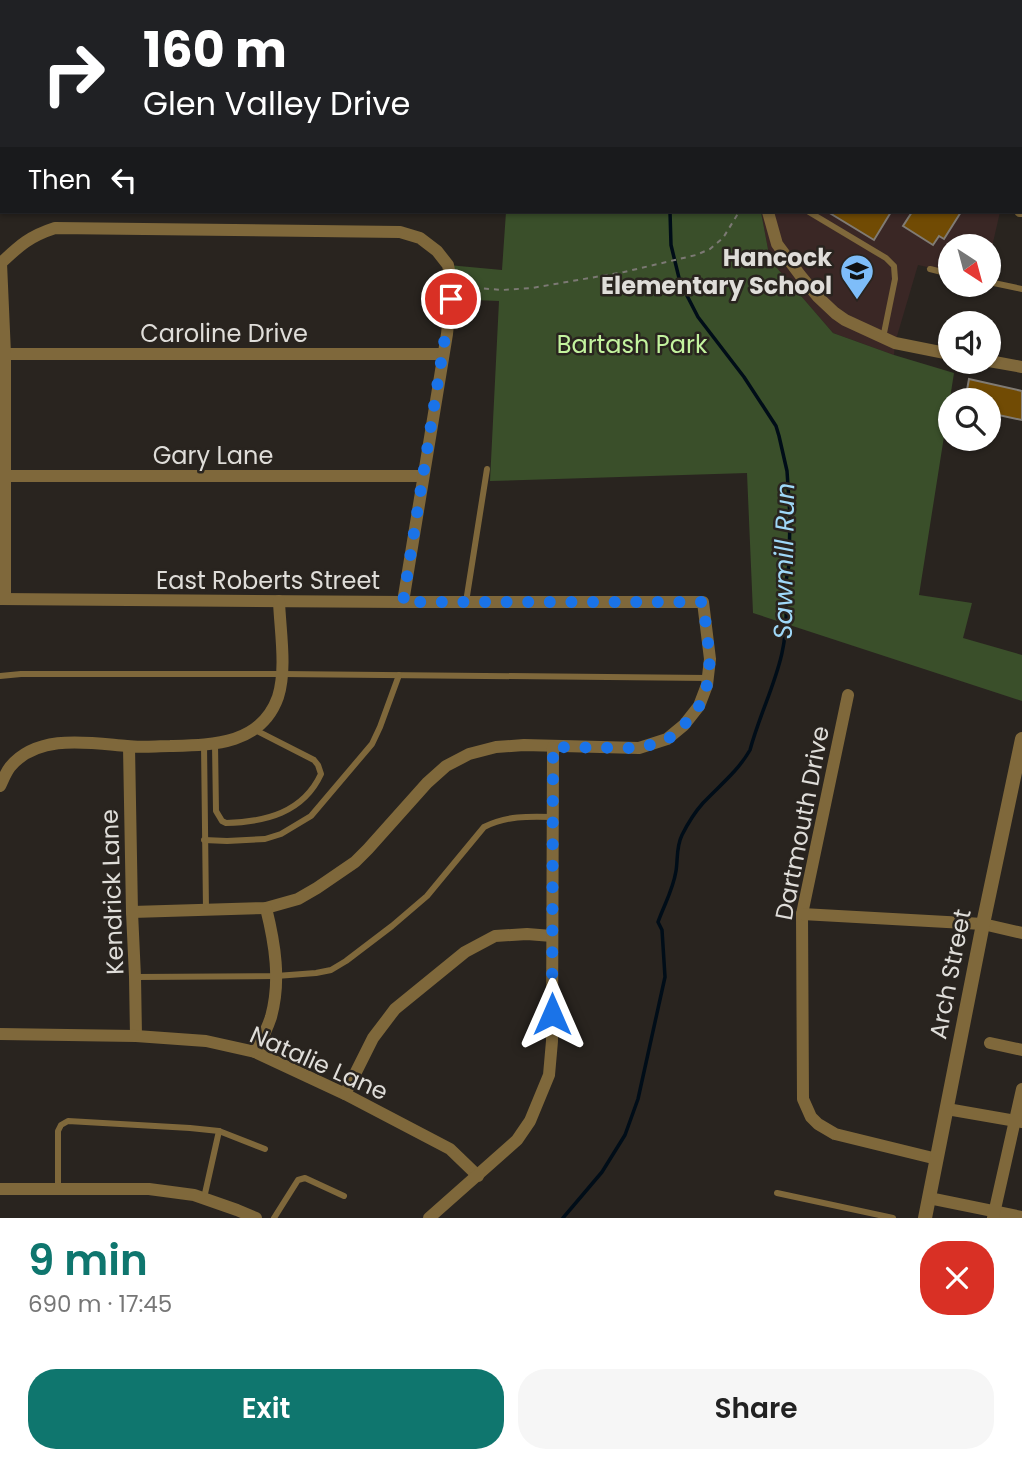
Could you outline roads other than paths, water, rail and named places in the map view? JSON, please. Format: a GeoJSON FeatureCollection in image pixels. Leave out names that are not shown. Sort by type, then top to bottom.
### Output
{"type":"FeatureCollection","features":[{"type":"Feature","properties":{"kind":"street"},"geometry":{"type":"LineString","coordinates":[[769,214],[777,244],[818,297],[835,313],[889,341],[938,351]]}},
{"type":"Feature","properties":{"kind":"street"},"geometry":{"type":"LineString","coordinates":[[2,599],[5,354],[0,263],[35,234],[55,228],[400,232],[420,238],[437,251],[448,265],[453,286],[403,602]]}},
{"type":"Feature","properties":{"kind":"street","name":"Caroline Drive"},"geometry":{"type":"LineString","coordinates":[[5,354],[443,354]]}},
{"type":"Feature","properties":{"kind":"street"},"geometry":{"type":"LineString","coordinates":[[1001,363],[1022,367]]}},
{"type":"Feature","properties":{"kind":"street","name":"Gary Lane"},"geometry":{"type":"LineString","coordinates":[[4,476],[423,476]]}},
{"type":"Feature","properties":{"kind":"street","name":"East Roberts Street"},"geometry":{"type":"LineString","coordinates":[[2,599],[703,602],[710,659],[708,678]]}},
{"type":"Feature","properties":{"kind":"street"},"geometry":{"type":"LineString","coordinates":[[0,786],[10,767],[21,757],[37,748],[54,744],[108,744],[129,747],[210,744],[239,738],[255,730],[273,710],[282,674],[279,601]]}},
{"type":"Feature","properties":{"kind":"street"},"geometry":{"type":"LineString","coordinates":[[132,912],[266,908],[298,899],[339,875],[355,862],[426,783],[446,766],[469,754],[496,747],[524,745],[639,748],[667,740],[699,706],[708,678]]}},
{"type":"Feature","properties":{"kind":"street","name":"Dartmouth Drive"},"geometry":{"type":"LineString","coordinates":[[848,695],[802,914],[803,1100],[811,1117],[835,1134],[937,1159]]}},
{"type":"Feature","properties":{"kind":"street","name":"Arch Street"},"geometry":{"type":"LineString","coordinates":[[925,1218],[1022,739]]}},
{"type":"Feature","properties":{"kind":"street","name":"Kendrick Lane"},"geometry":{"type":"LineString","coordinates":[[129,747],[136,1036]]}},
{"type":"Feature","properties":{"kind":"street"},"geometry":{"type":"LineString","coordinates":[[429,1218],[517,1140],[530,1121],[549,1075],[552,1041],[553,747]]}},
{"type":"Feature","properties":{"kind":"street"},"geometry":{"type":"LineString","coordinates":[[256,1052],[270,1019],[275,994],[272,933],[266,908]]}},
{"type":"Feature","properties":{"kind":"street"},"geometry":{"type":"LineString","coordinates":[[802,914],[983,924],[1022,933]]}},
{"type":"Feature","properties":{"kind":"street"},"geometry":{"type":"LineString","coordinates":[[345,1094],[373,1038],[395,1009],[466,952],[495,936],[552,936]]}},
{"type":"Feature","properties":{"kind":"street","name":"Natalie Lane"},"geometry":{"type":"LineString","coordinates":[[0,1034],[136,1036],[206,1041],[256,1052],[345,1094],[450,1149],[478,1176]]}},
{"type":"Feature","properties":{"kind":"street"},"geometry":{"type":"LineString","coordinates":[[990,1043],[1022,1050]]}},
{"type":"Feature","properties":{"kind":"street"},"geometry":{"type":"LineString","coordinates":[[994,1215],[1018,1122],[1022,1089]]}},
{"type":"Feature","properties":{"kind":"street"},"geometry":{"type":"LineString","coordinates":[[947,1109],[1018,1122]]}},
{"type":"Feature","properties":{"kind":"street"},"geometry":{"type":"LineString","coordinates":[[0,1189],[149,1189],[194,1195],[256,1218]]}},
{"type":"Feature","properties":{"kind":"street"},"geometry":{"type":"LineString","coordinates":[[929,1198],[994,1215],[1022,1217]]}},
{"type":"Feature","properties":{"kind":"lane"},"geometry":{"type":"LineString","coordinates":[[812,214],[886,258],[894,267],[889,341]]}},
{"type":"Feature","properties":{"kind":"lane"},"geometry":{"type":"LineString","coordinates":[[930,270],[938,272]]}},
{"type":"Feature","properties":{"kind":"lane"},"geometry":{"type":"LineString","coordinates":[[1001,285],[1022,289]]}},
{"type":"Feature","properties":{"kind":"lane"},"geometry":{"type":"LineString","coordinates":[[466,602],[487,469]]}},
{"type":"Feature","properties":{"kind":"lane"},"geometry":{"type":"LineString","coordinates":[[0,676],[282,674],[708,678]]}},
{"type":"Feature","properties":{"kind":"lane"},"geometry":{"type":"LineString","coordinates":[[204,840],[265,839],[281,834],[311,816],[372,744],[399,675]]}},
{"type":"Feature","properties":{"kind":"lane"},"geometry":{"type":"LineString","coordinates":[[210,744],[216,811],[222,821],[250,822],[280,815],[307,795],[321,774],[314,760],[255,730]]}},
{"type":"Feature","properties":{"kind":"lane"},"geometry":{"type":"LineString","coordinates":[[206,910],[204,840],[210,744]]}},
{"type":"Feature","properties":{"kind":"lane"},"geometry":{"type":"LineString","coordinates":[[135,978],[276,976],[331,970],[427,896],[484,827],[512,817],[552,817]]}},
{"type":"Feature","properties":{"kind":"lane"},"geometry":{"type":"LineString","coordinates":[[58,1189],[58,1131],[61,1125],[68,1121],[219,1131],[265,1149]]}},
{"type":"Feature","properties":{"kind":"lane"},"geometry":{"type":"LineString","coordinates":[[204,1198],[219,1131]]}},
{"type":"Feature","properties":{"kind":"lane"},"geometry":{"type":"LineString","coordinates":[[274,1218],[298,1180],[304,1178],[344,1196]]}},
{"type":"Feature","properties":{"kind":"lane"},"geometry":{"type":"LineString","coordinates":[[777,1193],[893,1218]]}},
{"type":"Feature","properties":{"kind":"waterway","name":"Sawmill Run"},"geometry":{"type":"LineString","coordinates":[[563,1218],[602,1172],[625,1135],[638,1099],[665,977],[662,930],[658,922],[675,878],[680,840],[700,807],[750,750],[776,676],[785,638],[790,516],[787,471],[779,436],[776,426],[744,377],[698,317],[680,282],[671,245],[670,214]]}},
{"type":"Feature","properties":{"kind":"place","name":"Hancock Elementary School"},"geometry":{"type":"Point","coordinates":[857,301]}},
{"type":"Feature","properties":{"kind":"park label","name":"Bartash Park"},"geometry":{"type":"Point","coordinates":[632,344]}}]}
